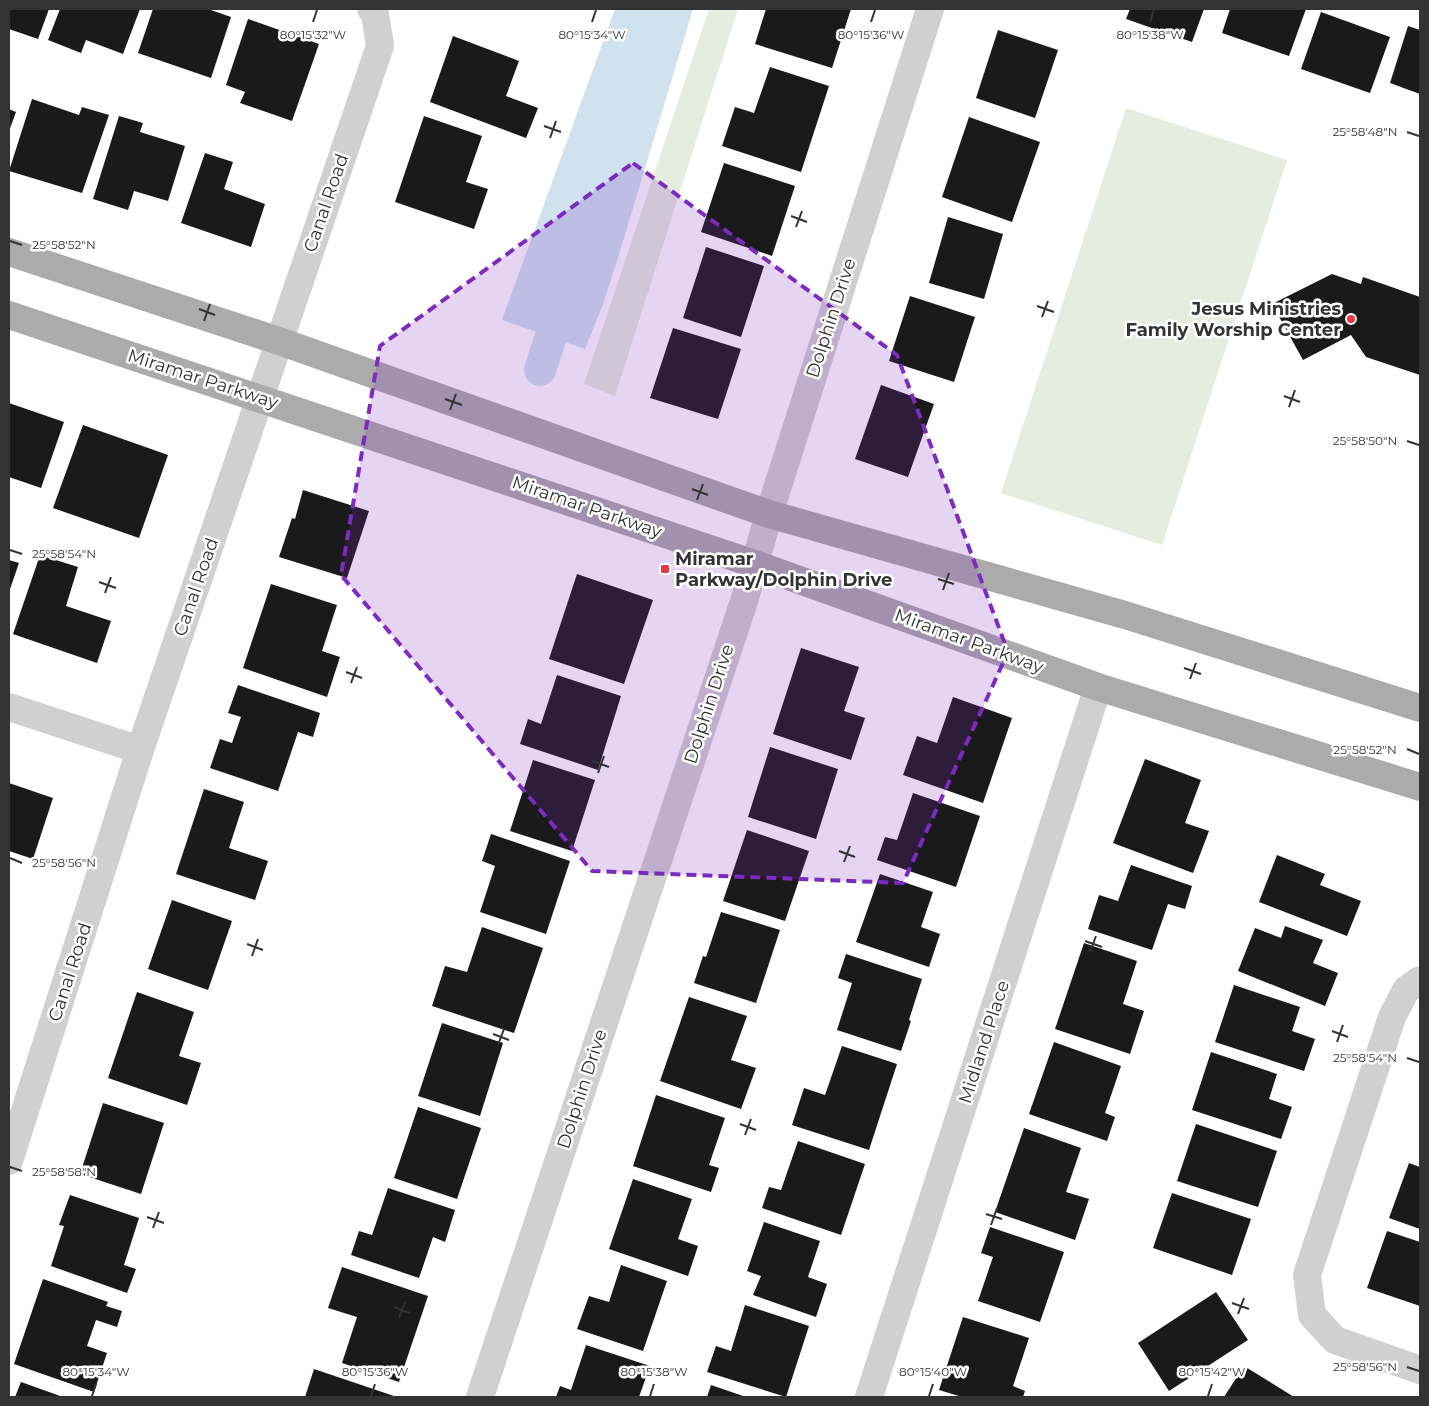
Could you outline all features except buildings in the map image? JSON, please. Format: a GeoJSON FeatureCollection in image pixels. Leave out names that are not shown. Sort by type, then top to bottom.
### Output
{"type":"FeatureCollection","features":[{"type":"Feature","properties":{"kind":"main road"},"geometry":{"type":"LineString","coordinates":[[9,252],[278,341],[769,514],[1125,615],[1420,708]]}},
{"type":"Feature","properties":{"kind":"main road","name":"Miramar Parkway"},"geometry":{"type":"LineString","coordinates":[[9,315],[756,564],[1098,687],[1420,787]]}},
{"type":"Feature","properties":{"kind":"street","name":"Dolphin Drive"},"geometry":{"type":"LineString","coordinates":[[480,1397],[756,564],[769,514],[930,9]]}},
{"type":"Feature","properties":{"kind":"street","name":"Canal Road"},"geometry":{"type":"LineString","coordinates":[[9,1161],[20,1092],[140,750],[380,46],[373,11]]}},
{"type":"Feature","properties":{"kind":"street","name":"Midland Place"},"geometry":{"type":"LineString","coordinates":[[869,1397],[1098,687]]}},
{"type":"Feature","properties":{"kind":"street"},"geometry":{"type":"LineString","coordinates":[[9,707],[140,750]]}},
{"type":"Feature","properties":{"kind":"street"},"geometry":{"type":"LineString","coordinates":[[1420,980],[1406,990],[1392,1017],[1307,1275],[1312,1315],[1335,1340],[1420,1370]]}},
{"type":"Feature","properties":{"kind":"highlighted area"},"geometry":{"type":"Polygon","coordinates":[[[633,163],[897,355],[1008,652],[903,883],[592,871],[341,575],[380,346],[633,163]]]}},
{"type":"Feature","properties":{"kind":"shaded area"},"geometry":{"type":"Polygon","coordinates":[[[709,9],[738,9],[615,396],[584,384],[709,9]]]}},
{"type":"Feature","properties":{"kind":"shaded area"},"geometry":{"type":"Polygon","coordinates":[[[1126,108],[1287,160],[1162,545],[1001,493],[1126,108]]]}},
{"type":"Feature","properties":{"kind":"water"},"geometry":{"type":"Polygon","coordinates":[[[615,9],[693,9],[617,261],[602,307],[585,349],[502,320],[615,9]]]}},
{"type":"Feature","properties":{"kind":"waterway"},"geometry":{"type":"LineString","coordinates":[[540,370],[564,296]]}},
{"type":"Feature","properties":{"kind":"place","name":"Jesus Ministries Family Worship Center"},"geometry":{"type":"Point","coordinates":[1351,319]}},
{"type":"Feature","properties":{"kind":"place","name":"Miramar Parkway/Dolphin Drive"},"geometry":{"type":"Point","coordinates":[665,569]}}]}
